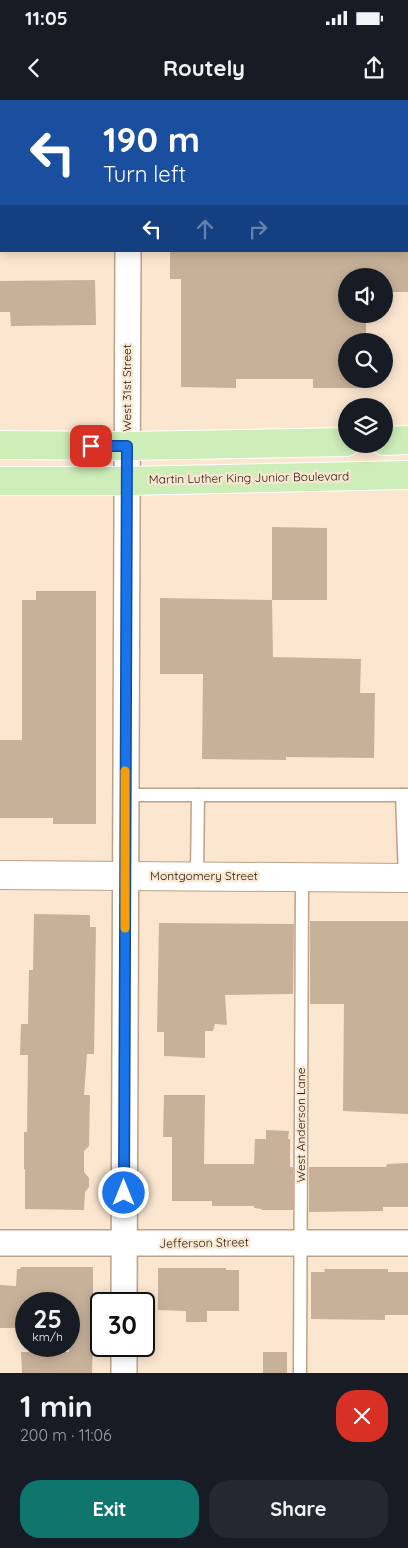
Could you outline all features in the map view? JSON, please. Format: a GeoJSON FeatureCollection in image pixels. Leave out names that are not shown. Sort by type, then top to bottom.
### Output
{"type":"FeatureCollection","features":[{"type":"Feature","properties":{"kind":"main road"},"geometry":{"type":"LineString","coordinates":[[393,441],[408,440]]}},
{"type":"Feature","properties":{"kind":"main road"},"geometry":{"type":"LineString","coordinates":[[0,445],[127,446],[338,442]]}},
{"type":"Feature","properties":{"kind":"main road","name":"Martin Luther King Junior Boulevard"},"geometry":{"type":"LineString","coordinates":[[0,481],[408,475]]}},
{"type":"Feature","properties":{"kind":"main road","name":"Montgomery Street"},"geometry":{"type":"LineString","coordinates":[[0,875],[407,878]]}},
{"type":"Feature","properties":{"kind":"street","name":"West 31st Street"},"geometry":{"type":"LineString","coordinates":[[124,1292],[128,252]]}},
{"type":"Feature","properties":{"kind":"street","name":"Jefferson Street"},"geometry":{"type":"LineString","coordinates":[[0,1243],[408,1243]]}},
{"type":"Feature","properties":{"kind":"street"},"geometry":{"type":"LineString","coordinates":[[124,1357],[124,1373]]}},
{"type":"Feature","properties":{"kind":"lane"},"geometry":{"type":"LineString","coordinates":[[125,795],[405,795],[407,878]]}},
{"type":"Feature","properties":{"kind":"lane"},"geometry":{"type":"LineString","coordinates":[[196,876],[198,795]]}},
{"type":"Feature","properties":{"kind":"lane","name":"West Anderson Lane"},"geometry":{"type":"LineString","coordinates":[[300,1373],[302,877]]}},
{"type":"Feature","properties":{"kind":"building"},"geometry":{"type":"Polygon","coordinates":[[[170,252],[408,252],[408,292],[393,292],[393,268],[338,268],[338,323],[366,323],[366,333],[338,333],[338,388],[313,388],[313,379],[236,379],[236,388],[181,387],[181,279],[170,279],[170,252]]]}},
{"type":"Feature","properties":{"kind":"building"},"geometry":{"type":"Polygon","coordinates":[[[95,280],[96,325],[11,326],[10,312],[0,312],[0,281],[95,280]]]}},
{"type":"Feature","properties":{"kind":"building"},"geometry":{"type":"Polygon","coordinates":[[[272,527],[327,528],[327,600],[272,600],[272,527]]]}},
{"type":"Feature","properties":{"kind":"building"},"geometry":{"type":"Polygon","coordinates":[[[36,591],[96,591],[96,824],[53,824],[53,818],[0,818],[0,740],[22,740],[22,600],[36,600],[36,591]]]}},
{"type":"Feature","properties":{"kind":"building"},"geometry":{"type":"Polygon","coordinates":[[[160,598],[272,600],[273,657],[361,659],[360,693],[375,693],[374,758],[286,757],[286,760],[202,759],[203,674],[160,674],[160,598]]]}},
{"type":"Feature","properties":{"kind":"building"},"geometry":{"type":"Polygon","coordinates":[[[34,914],[90,915],[90,927],[96,927],[94,1054],[87,1054],[84,1095],[90,1095],[89,1146],[84,1151],[84,1172],[89,1178],[89,1187],[85,1192],[84,1210],[25,1209],[24,1132],[27,1132],[28,1055],[20,1055],[21,1024],[28,1024],[29,970],[33,970],[34,914]]]}},
{"type":"Feature","properties":{"kind":"building"},"geometry":{"type":"Polygon","coordinates":[[[310,921],[408,921],[408,1114],[343,1111],[344,1004],[310,1004],[310,921]]]}},
{"type":"Feature","properties":{"kind":"building"},"geometry":{"type":"Polygon","coordinates":[[[159,923],[294,924],[293,994],[225,995],[227,1025],[215,1024],[213,1031],[205,1031],[205,1058],[164,1056],[164,1032],[157,1032],[159,923]]]}},
{"type":"Feature","properties":{"kind":"building"},"geometry":{"type":"Polygon","coordinates":[[[164,1095],[205,1095],[204,1164],[254,1164],[255,1139],[266,1139],[266,1130],[289,1131],[290,1167],[293,1167],[293,1210],[261,1210],[254,1208],[254,1206],[212,1206],[212,1201],[172,1201],[172,1137],[163,1137],[164,1095]]]}},
{"type":"Feature","properties":{"kind":"building"},"geometry":{"type":"Polygon","coordinates":[[[408,1163],[408,1207],[383,1207],[383,1211],[309,1212],[309,1167],[386,1167],[387,1164],[408,1163]]]}},
{"type":"Feature","properties":{"kind":"building"},"geometry":{"type":"Polygon","coordinates":[[[21,1267],[93,1267],[93,1292],[90,1292],[90,1357],[93,1357],[92,1373],[22,1373],[21,1357],[80,1357],[80,1292],[15,1292],[15,1328],[0,1328],[0,1285],[16,1286],[17,1269],[21,1267]]]}},
{"type":"Feature","properties":{"kind":"building"},"geometry":{"type":"Polygon","coordinates":[[[158,1268],[226,1268],[226,1270],[239,1270],[239,1311],[207,1311],[207,1322],[186,1322],[186,1311],[158,1310],[158,1268]]]}},
{"type":"Feature","properties":{"kind":"building"},"geometry":{"type":"Polygon","coordinates":[[[324,1269],[388,1269],[388,1272],[408,1272],[408,1315],[385,1315],[385,1320],[311,1319],[311,1272],[325,1272],[324,1269]]]}},
{"type":"Feature","properties":{"kind":"building"},"geometry":{"type":"Polygon","coordinates":[[[263,1352],[287,1352],[287,1373],[263,1373],[263,1352]]]}},
{"type":"Feature","properties":{"kind":"slow traffic"},"geometry":{"type":"LineString","coordinates":[[125,771],[125,928]]}},
{"type":"Feature","properties":{"kind":"route"},"geometry":{"type":"LineString","coordinates":[[91,446],[127,446],[124,1193]]}}]}
